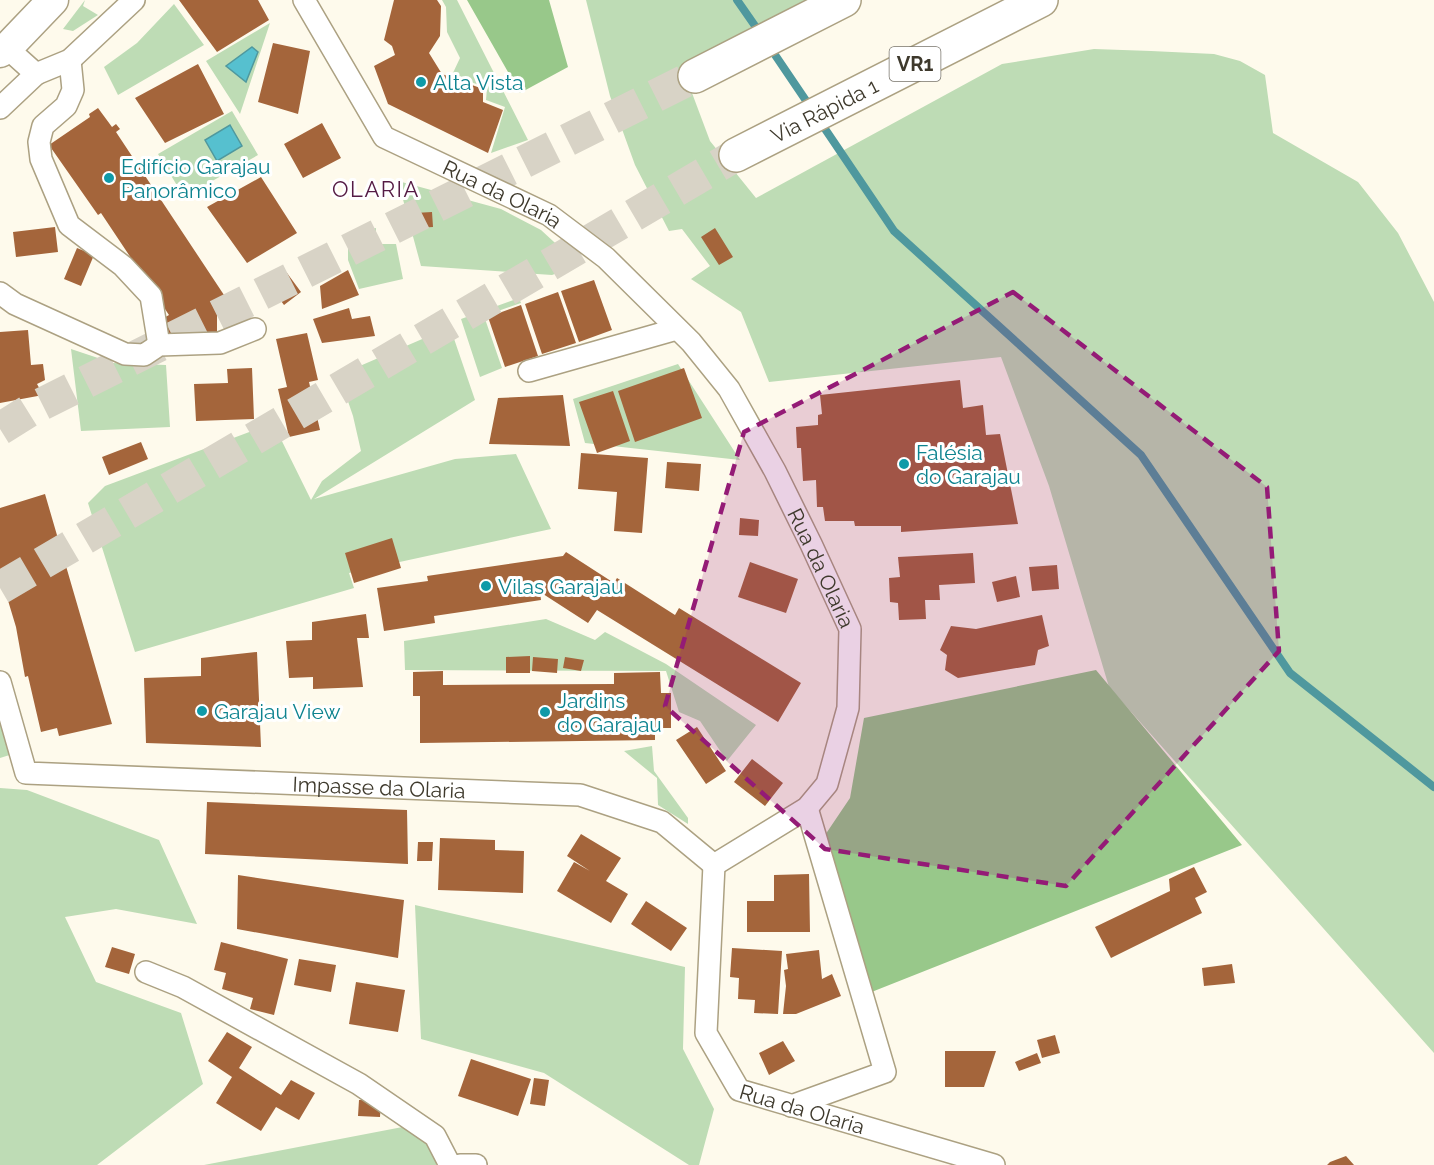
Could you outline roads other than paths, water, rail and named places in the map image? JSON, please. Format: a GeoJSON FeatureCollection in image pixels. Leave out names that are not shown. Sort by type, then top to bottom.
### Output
{"type":"FeatureCollection","features":[{"type":"Feature","properties":{"kind":"highway"},"geometry":{"type":"LineString","coordinates":[[694,76],[844,0]]}},
{"type":"Feature","properties":{"kind":"highway","name":"Via Rápida 1"},"geometry":{"type":"LineString","coordinates":[[736,154],[1041,0]]}},
{"type":"Feature","properties":{"kind":"main road"},"geometry":{"type":"LineString","coordinates":[[4,50],[53,0]]}},
{"type":"Feature","properties":{"kind":"street"},"geometry":{"type":"LineString","coordinates":[[0,108],[36,74],[70,60],[134,0]]}},
{"type":"Feature","properties":{"kind":"street","name":"Rua da Olaria"},"geometry":{"type":"LineString","coordinates":[[304,0],[384,137],[549,215],[606,258],[677,329],[729,389],[776,471],[849,629],[848,708],[828,784],[807,808],[714,865],[706,1033],[739,1090],[994,1165]]}},
{"type":"Feature","properties":{"kind":"street"},"geometry":{"type":"LineString","coordinates":[[4,50],[36,74]]}},
{"type":"Feature","properties":{"kind":"street"},"geometry":{"type":"LineString","coordinates":[[70,60],[73,90],[66,106],[43,126],[39,142],[41,159],[69,225],[123,266],[151,296],[159,345]]}},
{"type":"Feature","properties":{"kind":"street"},"geometry":{"type":"LineString","coordinates":[[0,293],[15,304],[125,354],[144,355],[159,345],[220,343],[255,329]]}},
{"type":"Feature","properties":{"kind":"street"},"geometry":{"type":"LineString","coordinates":[[529,371],[677,329]]}},
{"type":"Feature","properties":{"kind":"street","name":"Impasse da Olaria"},"geometry":{"type":"LineString","coordinates":[[0,682],[27,773],[580,795],[662,822],[714,865]]}},
{"type":"Feature","properties":{"kind":"street"},"geometry":{"type":"LineString","coordinates":[[791,1106],[885,1072],[807,808]]}},
{"type":"Feature","properties":{"kind":"street"},"geometry":{"type":"LineString","coordinates":[[146,972],[183,987],[358,1084],[435,1136],[450,1165]]}},
{"type":"Feature","properties":{"kind":"street"},"geometry":{"type":"LineString","coordinates":[[460,1165],[476,1165]]}},
{"type":"Feature","properties":{"kind":"water"},"geometry":{"type":"Polygon","coordinates":[[[252,47],[258,52],[246,82],[226,66],[252,47]]]}},
{"type":"Feature","properties":{"kind":"water"},"geometry":{"type":"Polygon","coordinates":[[[230,125],[242,146],[217,161],[205,140],[230,125]]]}},
{"type":"Feature","properties":{"kind":"waterway"},"geometry":{"type":"LineString","coordinates":[[737,0],[760,33]]}},
{"type":"Feature","properties":{"kind":"waterway"},"geometry":{"type":"LineString","coordinates":[[769,46],[811,108]]}},
{"type":"Feature","properties":{"kind":"waterway"},"geometry":{"type":"LineString","coordinates":[[819,120],[894,231],[1141,455],[1290,673],[1434,787]]}},
{"type":"Feature","properties":{"kind":"tunnel"},"geometry":{"type":"LineString","coordinates":[[0,429],[32,409],[695,76]]}},
{"type":"Feature","properties":{"kind":"tunnel"},"geometry":{"type":"LineString","coordinates":[[0,588],[736,155]]}},
{"type":"Feature","properties":{"kind":"place","name":"Alta Vista"},"geometry":{"type":"Point","coordinates":[421,82]}},
{"type":"Feature","properties":{"kind":"place","name":"Edifício Garajau Panorâmico"},"geometry":{"type":"Point","coordinates":[109,178]}},
{"type":"Feature","properties":{"kind":"place","name":"Falésia do Garajau"},"geometry":{"type":"Point","coordinates":[904,464]}},
{"type":"Feature","properties":{"kind":"place","name":"Vilas Garajau"},"geometry":{"type":"Point","coordinates":[486,586]}},
{"type":"Feature","properties":{"kind":"place","name":"Garajau View"},"geometry":{"type":"Point","coordinates":[202,711]}},
{"type":"Feature","properties":{"kind":"place","name":"Jardins do Garajau"},"geometry":{"type":"Point","coordinates":[545,712]}},
{"type":"Feature","properties":{"kind":"district","name":"OLARIA"},"geometry":{"type":"Point","coordinates":[376,189]}}]}
